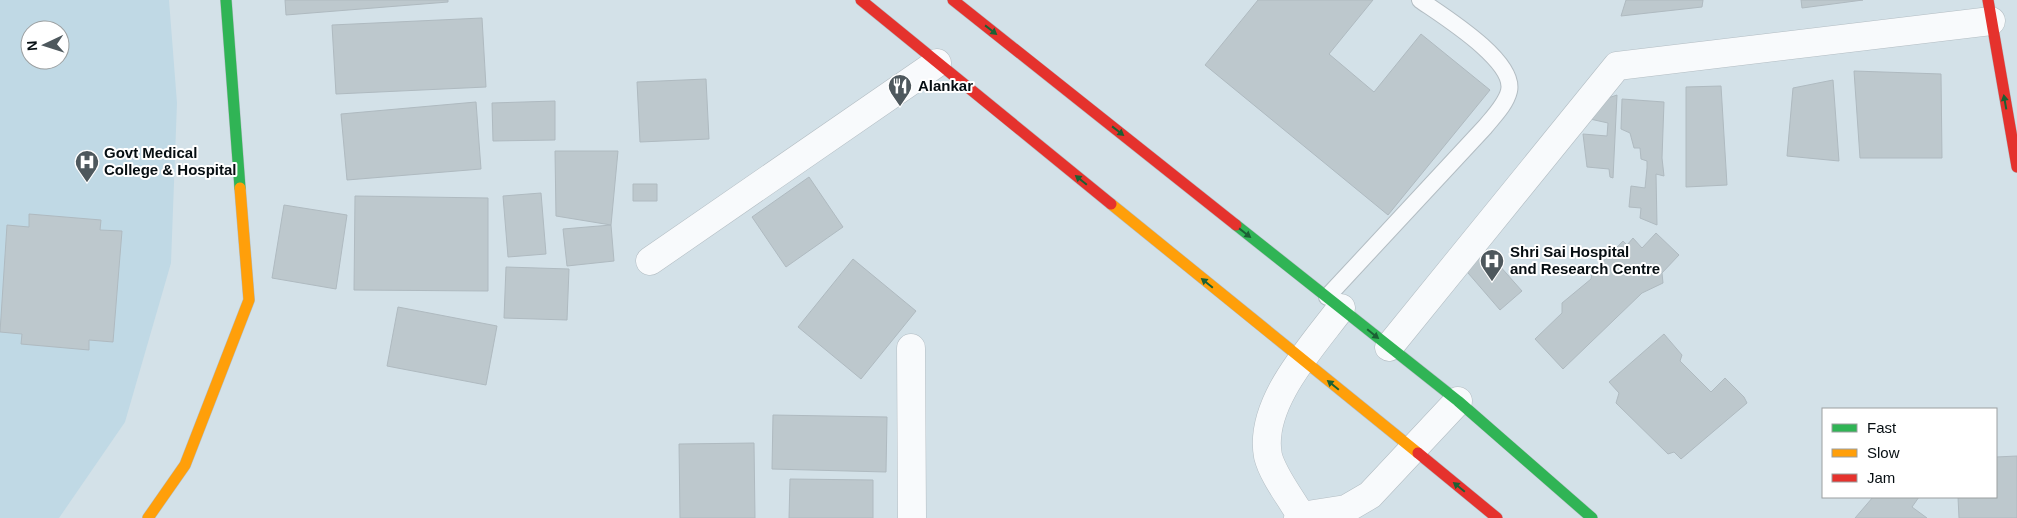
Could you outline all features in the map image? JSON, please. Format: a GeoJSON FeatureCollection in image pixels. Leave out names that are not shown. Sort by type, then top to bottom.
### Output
{"type":"FeatureCollection","features":[{"type":"Feature","properties":{"kind":"main road"},"geometry":{"type":"LineString","coordinates":[[148,518],[186,465],[249,300],[226,0]]}},
{"type":"Feature","properties":{"kind":"main road"},"geometry":{"type":"LineString","coordinates":[[861,0],[1497,518]]}},
{"type":"Feature","properties":{"kind":"main road"},"geometry":{"type":"LineString","coordinates":[[953,0],[1458,401],[1592,518]]}},
{"type":"Feature","properties":{"kind":"main road"},"geometry":{"type":"LineString","coordinates":[[1989,10],[2017,167]]}},
{"type":"Feature","properties":{"kind":"street"},"geometry":{"type":"LineString","coordinates":[[1389,347],[1617,66],[1989,10]]}},
{"type":"Feature","properties":{"kind":"street"},"geometry":{"type":"LineString","coordinates":[[650,261],[937,63]]}},
{"type":"Feature","properties":{"kind":"street"},"geometry":{"type":"LineString","coordinates":[[1334,303],[1303,360],[1276,400],[1267,434],[1268,456],[1300,517],[1346,508],[1370,495],[1458,401]]}},
{"type":"Feature","properties":{"kind":"street"},"geometry":{"type":"LineString","coordinates":[[911,348],[912,518]]}},
{"type":"Feature","properties":{"kind":"lane"},"geometry":{"type":"LineString","coordinates":[[1334,303],[1499,110],[1509,91],[1509,79],[1505,70],[1489,50],[1420,0]]}},
{"type":"Feature","properties":{"kind":"shaded area","name":"Govt Medical College & Hospital"},"geometry":{"type":"Polygon","coordinates":[[[0,0],[169,0],[177,103],[171,263],[125,422],[59,518],[0,518],[0,0]]]}},
{"type":"Feature","properties":{"kind":"building"},"geometry":{"type":"Polygon","coordinates":[[[285,0],[448,0],[448,2],[286,15],[285,0]]]}},
{"type":"Feature","properties":{"kind":"building"},"geometry":{"type":"Polygon","coordinates":[[[1258,0],[1373,0],[1329,54],[1374,92],[1421,34],[1490,90],[1388,215],[1205,65],[1258,0]]]}},
{"type":"Feature","properties":{"kind":"building"},"geometry":{"type":"Polygon","coordinates":[[[1626,0],[1703,0],[1702,7],[1621,16],[1626,0]]]}},
{"type":"Feature","properties":{"kind":"building"},"geometry":{"type":"Polygon","coordinates":[[[1801,0],[1863,0],[1802,8],[1801,0]]]}},
{"type":"Feature","properties":{"kind":"building"},"geometry":{"type":"Polygon","coordinates":[[[482,18],[486,87],[336,94],[332,25],[482,18]]]}},
{"type":"Feature","properties":{"kind":"building"},"geometry":{"type":"Polygon","coordinates":[[[1854,71],[1941,74],[1942,158],[1860,158],[1854,71]]]}},
{"type":"Feature","properties":{"kind":"building"},"geometry":{"type":"Polygon","coordinates":[[[706,79],[709,139],[640,142],[637,82],[706,79]]]}},
{"type":"Feature","properties":{"kind":"building"},"geometry":{"type":"Polygon","coordinates":[[[1833,80],[1839,161],[1787,156],[1793,88],[1833,80]]]}},
{"type":"Feature","properties":{"kind":"building"},"geometry":{"type":"Polygon","coordinates":[[[1721,86],[1727,185],[1686,187],[1686,87],[1721,86]]]}},
{"type":"Feature","properties":{"kind":"building"},"geometry":{"type":"Polygon","coordinates":[[[1617,95],[1613,178],[1610,177],[1609,169],[1587,167],[1583,134],[1607,136],[1608,123],[1590,119],[1593,103],[1617,95]]]}},
{"type":"Feature","properties":{"kind":"building"},"geometry":{"type":"Polygon","coordinates":[[[1622,99],[1664,102],[1662,158],[1664,176],[1656,174],[1657,225],[1640,218],[1641,208],[1629,207],[1631,186],[1645,188],[1647,161],[1641,159],[1640,148],[1634,148],[1630,133],[1621,129],[1622,99]]]}},
{"type":"Feature","properties":{"kind":"building"},"geometry":{"type":"Polygon","coordinates":[[[555,101],[555,140],[493,141],[492,103],[555,101]]]}},
{"type":"Feature","properties":{"kind":"building"},"geometry":{"type":"Polygon","coordinates":[[[476,102],[481,169],[347,180],[341,114],[476,102]]]}},
{"type":"Feature","properties":{"kind":"building"},"geometry":{"type":"Polygon","coordinates":[[[555,151],[618,151],[611,225],[556,216],[555,151]]]}},
{"type":"Feature","properties":{"kind":"building"},"geometry":{"type":"Polygon","coordinates":[[[809,177],[843,227],[786,267],[752,217],[809,177]]]}},
{"type":"Feature","properties":{"kind":"building"},"geometry":{"type":"Polygon","coordinates":[[[633,184],[657,184],[657,201],[633,201],[633,184]]]}},
{"type":"Feature","properties":{"kind":"building"},"geometry":{"type":"Polygon","coordinates":[[[541,193],[546,254],[508,257],[503,196],[541,193]]]}},
{"type":"Feature","properties":{"kind":"building"},"geometry":{"type":"Polygon","coordinates":[[[355,196],[488,198],[488,291],[354,290],[355,196]]]}},
{"type":"Feature","properties":{"kind":"building"},"geometry":{"type":"Polygon","coordinates":[[[284,205],[347,215],[336,289],[272,278],[284,205]]]}},
{"type":"Feature","properties":{"kind":"building"},"geometry":{"type":"Polygon","coordinates":[[[29,214],[101,220],[100,230],[122,231],[113,342],[89,340],[89,350],[21,344],[22,334],[0,332],[7,225],[29,227],[29,214]]]}},
{"type":"Feature","properties":{"kind":"building"},"geometry":{"type":"Polygon","coordinates":[[[611,225],[614,261],[567,266],[563,229],[611,225]]]}},
{"type":"Feature","properties":{"kind":"building"},"geometry":{"type":"Polygon","coordinates":[[[1656,233],[1679,255],[1662,273],[1663,283],[1642,293],[1563,369],[1535,339],[1562,313],[1562,303],[1591,279],[1592,273],[1623,241],[1627,245],[1633,238],[1642,248],[1656,233]]]}},
{"type":"Feature","properties":{"kind":"building"},"geometry":{"type":"Polygon","coordinates":[[[1483,247],[1522,291],[1500,310],[1462,266],[1483,247]]]}},
{"type":"Feature","properties":{"kind":"building"},"geometry":{"type":"Polygon","coordinates":[[[853,259],[916,311],[861,379],[798,327],[853,259]]]}},
{"type":"Feature","properties":{"kind":"building"},"geometry":{"type":"Polygon","coordinates":[[[506,267],[569,269],[567,320],[504,318],[506,267]]]}},
{"type":"Feature","properties":{"kind":"building"},"geometry":{"type":"Polygon","coordinates":[[[398,307],[497,326],[486,385],[387,366],[398,307]]]}},
{"type":"Feature","properties":{"kind":"building"},"geometry":{"type":"Polygon","coordinates":[[[1664,334],[1682,355],[1680,361],[1711,392],[1725,378],[1744,397],[1747,403],[1681,459],[1674,452],[1668,454],[1616,403],[1619,393],[1609,382],[1664,334]]]}},
{"type":"Feature","properties":{"kind":"building"},"geometry":{"type":"Polygon","coordinates":[[[773,415],[887,417],[886,472],[772,469],[773,415]]]}},
{"type":"Feature","properties":{"kind":"building"},"geometry":{"type":"Polygon","coordinates":[[[754,443],[755,518],[680,518],[679,444],[754,443]]]}},
{"type":"Feature","properties":{"kind":"building"},"geometry":{"type":"Polygon","coordinates":[[[2017,456],[2017,518],[1959,518],[1958,498],[1997,498],[1997,457],[2017,456]]]}},
{"type":"Feature","properties":{"kind":"building"},"geometry":{"type":"Polygon","coordinates":[[[790,479],[873,480],[873,518],[789,518],[790,479]]]}},
{"type":"Feature","properties":{"kind":"building"},"geometry":{"type":"Polygon","coordinates":[[[1872,498],[1918,498],[1912,507],[1927,518],[1855,518],[1872,498]]]}},
{"type":"Feature","properties":{"kind":"traffic: fast"},"geometry":{"type":"LineString","coordinates":[[226,0],[240,188]]}},
{"type":"Feature","properties":{"kind":"traffic: fast"},"geometry":{"type":"LineString","coordinates":[[1236,225],[1458,401],[1592,518]]}},
{"type":"Feature","properties":{"kind":"traffic: slow"},"geometry":{"type":"LineString","coordinates":[[148,518],[185,465],[249,300],[240,188]]}},
{"type":"Feature","properties":{"kind":"traffic: slow"},"geometry":{"type":"LineString","coordinates":[[1111,204],[1418,453]]}},
{"type":"Feature","properties":{"kind":"traffic: jam"},"geometry":{"type":"LineString","coordinates":[[861,0],[1111,204]]}},
{"type":"Feature","properties":{"kind":"traffic: jam"},"geometry":{"type":"LineString","coordinates":[[953,0],[1236,225]]}},
{"type":"Feature","properties":{"kind":"traffic: jam"},"geometry":{"type":"LineString","coordinates":[[1988,0],[2017,167]]}},
{"type":"Feature","properties":{"kind":"traffic: jam"},"geometry":{"type":"LineString","coordinates":[[1418,453],[1497,518]]}},
{"type":"Feature","properties":{"kind":"place","name":"Alankar"},"geometry":{"type":"Point","coordinates":[900,107]}},
{"type":"Feature","properties":{"kind":"place","name":"Govt Medical College & Hospital"},"geometry":{"type":"Point","coordinates":[87,183]}},
{"type":"Feature","properties":{"kind":"place","name":"Shri Sai Hospital and Research Centre"},"geometry":{"type":"Point","coordinates":[1492,282]}}]}
